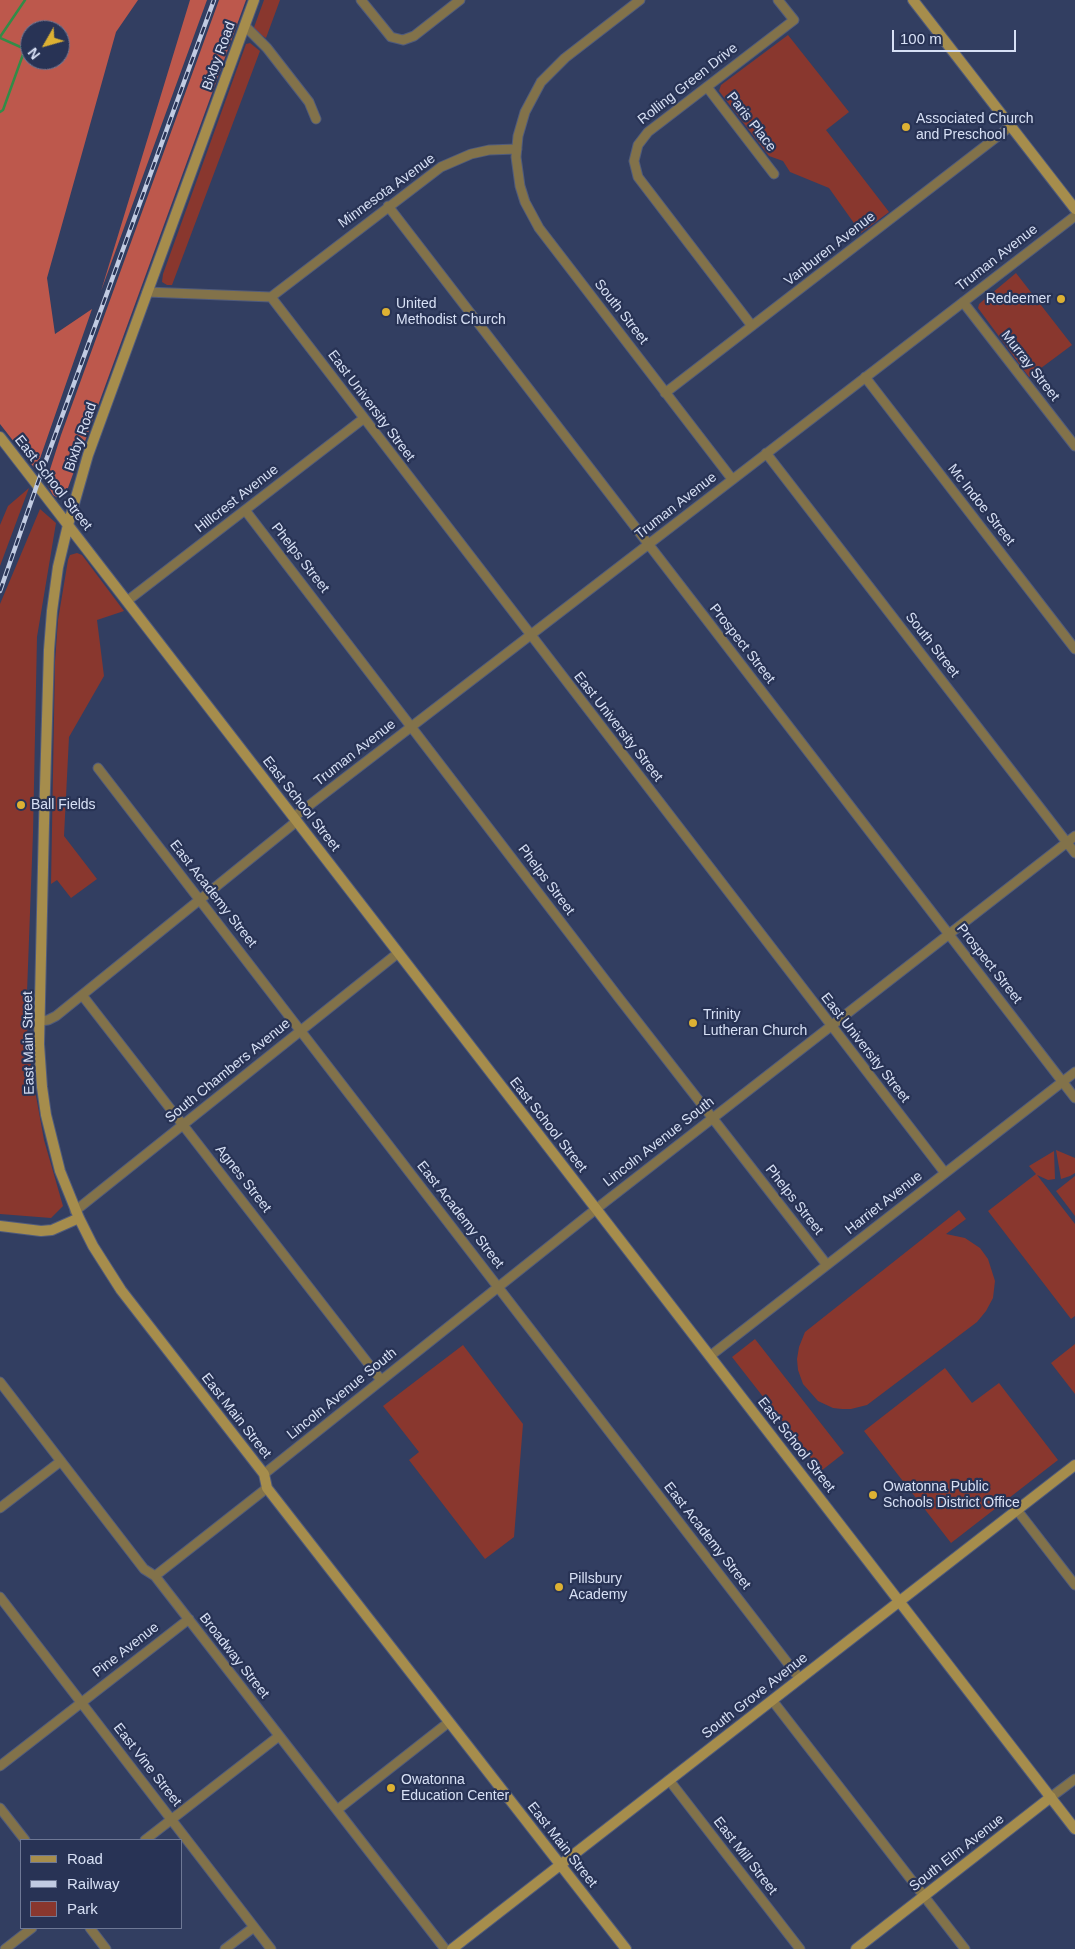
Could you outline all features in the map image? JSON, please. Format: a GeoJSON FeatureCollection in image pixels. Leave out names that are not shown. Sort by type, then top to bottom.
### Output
{"type":"FeatureCollection","features":[{"type":"Feature","properties":{"kind":"street","name":"Bixby Road"},"geometry":{"type":"LineString","coordinates":[[43,906],[50,632],[55,589],[68,525],[88,455],[254,0]]}},
{"type":"Feature","properties":{"kind":"street"},"geometry":{"type":"LineString","coordinates":[[360,0],[391,37],[404,40],[414,36],[460,0]]}},
{"type":"Feature","properties":{"kind":"street"},"geometry":{"type":"LineString","coordinates":[[517,149],[525,112],[541,82],[565,58],[639,0]]}},
{"type":"Feature","properties":{"kind":"street","name":"Rolling Green Drive"},"geometry":{"type":"LineString","coordinates":[[752,326],[638,178],[635,170],[635,152],[642,138],[794,20],[778,0]]}},
{"type":"Feature","properties":{"kind":"street"},"geometry":{"type":"LineString","coordinates":[[914,0],[1075,209]]}},
{"type":"Feature","properties":{"kind":"street"},"geometry":{"type":"LineString","coordinates":[[245,26],[267,48],[309,102],[316,119]]}},
{"type":"Feature","properties":{"kind":"street","name":"Paris Place"},"geometry":{"type":"LineString","coordinates":[[706,87],[774,174]]}},
{"type":"Feature","properties":{"kind":"street","name":"Vanburen Avenue"},"geometry":{"type":"LineString","coordinates":[[665,393],[1011,126]]}},
{"type":"Feature","properties":{"kind":"street","name":"Minnesota Avenue"},"geometry":{"type":"LineString","coordinates":[[271,297],[425,177],[458,159],[489,150],[517,149]]}},
{"type":"Feature","properties":{"kind":"street","name":"South Street"},"geometry":{"type":"LineString","coordinates":[[517,149],[520,186],[532,218],[732,479]]}},
{"type":"Feature","properties":{"kind":"street","name":"Prospect Street"},"geometry":{"type":"LineString","coordinates":[[388,206],[1075,1098]]}},
{"type":"Feature","properties":{"kind":"street","name":"Truman Avenue"},"geometry":{"type":"LineString","coordinates":[[40,1021],[56,1016],[295,819],[412,726],[1075,216]]}},
{"type":"Feature","properties":{"kind":"street"},"geometry":{"type":"LineString","coordinates":[[147,292],[271,297]]}},
{"type":"Feature","properties":{"kind":"street","name":"East University Street"},"geometry":{"type":"LineString","coordinates":[[271,297],[945,1173]]}},
{"type":"Feature","properties":{"kind":"street","name":"Murray Street"},"geometry":{"type":"LineString","coordinates":[[963,302],[1075,446]]}},
{"type":"Feature","properties":{"kind":"street","name":"Mc Indoe Street"},"geometry":{"type":"LineString","coordinates":[[865,377],[1075,649]]}},
{"type":"Feature","properties":{"kind":"street","name":"Hillcrest Avenue"},"geometry":{"type":"LineString","coordinates":[[127,601],[363,419]]}},
{"type":"Feature","properties":{"kind":"street","name":"East School Street"},"geometry":{"type":"LineString","coordinates":[[0,437],[1075,1829]]}},
{"type":"Feature","properties":{"kind":"street","name":"South Street"},"geometry":{"type":"LineString","coordinates":[[766,453],[1075,853]]}},
{"type":"Feature","properties":{"kind":"street","name":"Phelps Street"},"geometry":{"type":"LineString","coordinates":[[245,510],[827,1265]]}},
{"type":"Feature","properties":{"kind":"street","name":"East Academy Street"},"geometry":{"type":"LineString","coordinates":[[98,768],[800,1679]]}},
{"type":"Feature","properties":{"kind":"street","name":"Lincoln Avenue South"},"geometry":{"type":"LineString","coordinates":[[264,1474],[596,1209],[1075,836]]}},
{"type":"Feature","properties":{"kind":"street","name":"East Main Street"},"geometry":{"type":"LineString","coordinates":[[43,906],[40,1021],[42,1087],[46,1115],[60,1171],[77,1214],[93,1246],[121,1290],[264,1474],[267,1488],[626,1949]]}},
{"type":"Feature","properties":{"kind":"street","name":"South Chambers Avenue"},"geometry":{"type":"LineString","coordinates":[[0,1226],[41,1231],[52,1230],[77,1214],[183,1124],[398,953]]}},
{"type":"Feature","properties":{"kind":"street","name":"Agnes Street"},"geometry":{"type":"LineString","coordinates":[[82,995],[381,1380]]}},
{"type":"Feature","properties":{"kind":"street","name":"Harriet Avenue"},"geometry":{"type":"LineString","coordinates":[[710,1356],[1075,1072]]}},
{"type":"Feature","properties":{"kind":"street","name":"Broadway Street"},"geometry":{"type":"LineString","coordinates":[[0,1382],[144,1569],[155,1576],[189,1619],[444,1949]]}},
{"type":"Feature","properties":{"kind":"street"},"geometry":{"type":"LineString","coordinates":[[0,1508],[61,1461]]}},
{"type":"Feature","properties":{"kind":"street","name":"South Grove Avenue"},"geometry":{"type":"LineString","coordinates":[[452,1949],[1075,1465]]}},
{"type":"Feature","properties":{"kind":"street"},"geometry":{"type":"LineString","coordinates":[[155,1576],[267,1488]]}},
{"type":"Feature","properties":{"kind":"street"},"geometry":{"type":"LineString","coordinates":[[1017,1510],[1075,1585]]}},
{"type":"Feature","properties":{"kind":"street","name":"East Vine Street"},"geometry":{"type":"LineString","coordinates":[[0,1598],[272,1949]]}},
{"type":"Feature","properties":{"kind":"street","name":"Pine Avenue"},"geometry":{"type":"LineString","coordinates":[[0,1766],[189,1619]]}},
{"type":"Feature","properties":{"kind":"street"},"geometry":{"type":"LineString","coordinates":[[772,1700],[965,1949]]}},
{"type":"Feature","properties":{"kind":"street"},"geometry":{"type":"LineString","coordinates":[[337,1810],[449,1722]]}},
{"type":"Feature","properties":{"kind":"street"},"geometry":{"type":"LineString","coordinates":[[146,1839],[280,1736]]}},
{"type":"Feature","properties":{"kind":"street","name":"South Elm Avenue"},"geometry":{"type":"LineString","coordinates":[[856,1949],[1075,1779]]}},
{"type":"Feature","properties":{"kind":"street","name":"East Mill Street"},"geometry":{"type":"LineString","coordinates":[[669,1780],[800,1949]]}},
{"type":"Feature","properties":{"kind":"street"},"geometry":{"type":"LineString","coordinates":[[0,1808],[24,1839]]}},
{"type":"Feature","properties":{"kind":"street"},"geometry":{"type":"LineString","coordinates":[[225,1949],[254,1927]]}},
{"type":"Feature","properties":{"kind":"street"},"geometry":{"type":"LineString","coordinates":[[5,1949],[31,1929]]}},
{"type":"Feature","properties":{"kind":"street"},"geometry":{"type":"LineString","coordinates":[[91,1929],[106,1949]]}},
{"type":"Feature","properties":{"kind":"green space"},"geometry":{"type":"Polygon","coordinates":[[[264,0],[280,0],[266,38],[253,30],[264,0]]]}},
{"type":"Feature","properties":{"kind":"green space"},"geometry":{"type":"Polygon","coordinates":[[[788,35],[849,112],[826,130],[889,212],[861,233],[829,188],[790,172],[783,161],[769,156],[719,91],[721,85],[788,35]]]}},
{"type":"Feature","properties":{"kind":"green space"},"geometry":{"type":"Polygon","coordinates":[[[250,43],[260,51],[172,285],[167,285],[162,282],[163,274],[246,44],[250,43]]]}},
{"type":"Feature","properties":{"kind":"green space"},"geometry":{"type":"Polygon","coordinates":[[[1016,273],[1072,345],[1029,377],[978,308],[979,304],[1016,273]]]}},
{"type":"Feature","properties":{"kind":"green space"},"geometry":{"type":"Polygon","coordinates":[[[29,488],[0,566],[0,525],[8,506],[29,488]]]}},
{"type":"Feature","properties":{"kind":"green space"},"geometry":{"type":"Polygon","coordinates":[[[40,509],[56,523],[37,637],[33,833],[26,1019],[32,1074],[44,1140],[63,1206],[51,1218],[0,1214],[0,604],[40,509]]]}},
{"type":"Feature","properties":{"kind":"green space"},"geometry":{"type":"Polygon","coordinates":[[[77,553],[82,555],[124,611],[97,620],[104,676],[69,737],[64,836],[97,879],[71,898],[57,880],[51,884],[55,662],[58,620],[68,560],[70,555],[77,553]]]}},
{"type":"Feature","properties":{"kind":"green space"},"geometry":{"type":"Polygon","coordinates":[[[1056,1150],[1075,1158],[1075,1173],[1061,1179],[1056,1150]]]}},
{"type":"Feature","properties":{"kind":"green space"},"geometry":{"type":"Polygon","coordinates":[[[1054,1151],[1055,1179],[1048,1180],[1037,1175],[1075,1224],[1075,1316],[1071,1319],[988,1211],[1036,1174],[1029,1166],[1054,1151]]]}},
{"type":"Feature","properties":{"kind":"green space"},"geometry":{"type":"Polygon","coordinates":[[[1075,1176],[1075,1216],[1056,1191],[1075,1176]]]}},
{"type":"Feature","properties":{"kind":"green space"},"geometry":{"type":"Polygon","coordinates":[[[959,1210],[966,1219],[946,1234],[965,1238],[980,1248],[988,1259],[995,1281],[993,1298],[986,1311],[977,1322],[867,1405],[842,1409],[833,1408],[818,1401],[803,1384],[798,1370],[799,1347],[805,1332],[959,1210]]]}},
{"type":"Feature","properties":{"kind":"green space"},"geometry":{"type":"Polygon","coordinates":[[[755,1339],[844,1453],[821,1471],[732,1357],[755,1339]]]}},
{"type":"Feature","properties":{"kind":"green space"},"geometry":{"type":"Polygon","coordinates":[[[1075,1344],[1075,1394],[1051,1363],[1075,1344]]]}},
{"type":"Feature","properties":{"kind":"green space"},"geometry":{"type":"Polygon","coordinates":[[[463,1345],[523,1424],[514,1537],[485,1559],[409,1460],[419,1452],[383,1406],[463,1345]]]}},
{"type":"Feature","properties":{"kind":"green space"},"geometry":{"type":"Polygon","coordinates":[[[945,1368],[972,1403],[999,1383],[1058,1460],[951,1543],[864,1431],[945,1368]]]}},
{"type":"Feature","properties":{"kind":"shaded area"},"geometry":{"type":"Polygon","coordinates":[[[0,0],[138,0],[116,32],[47,278],[55,334],[92,309],[36,470],[0,424],[0,0]]]}},
{"type":"Feature","properties":{"kind":"shaded area"},"geometry":{"type":"Polygon","coordinates":[[[190,0],[207,0],[101,291],[190,0]]]}},
{"type":"Feature","properties":{"kind":"shaded area"},"geometry":{"type":"Polygon","coordinates":[[[219,0],[246,0],[65,496],[58,498],[53,495],[46,482],[61,435],[219,0]]]}},
{"type":"Feature","properties":{"kind":"waterway"},"geometry":{"type":"LineString","coordinates":[[0,37],[25,0]]}},
{"type":"Feature","properties":{"kind":"waterway"},"geometry":{"type":"LineString","coordinates":[[0,38],[25,49],[3,110],[0,112]]}},
{"type":"Feature","properties":{"kind":"railway"},"geometry":{"type":"LineString","coordinates":[[0,591],[214,0]]}},
{"type":"Feature","properties":{"kind":"place","name":"Associated Church and Preschool"},"geometry":{"type":"Point","coordinates":[906,127]}},
{"type":"Feature","properties":{"kind":"place","name":"Redeemer"},"geometry":{"type":"Point","coordinates":[1061,299]}},
{"type":"Feature","properties":{"kind":"place","name":"United Methodist Church"},"geometry":{"type":"Point","coordinates":[386,312]}},
{"type":"Feature","properties":{"kind":"place","name":"Ball Fields"},"geometry":{"type":"Point","coordinates":[21,805]}},
{"type":"Feature","properties":{"kind":"place","name":"Trinity Lutheran Church"},"geometry":{"type":"Point","coordinates":[693,1023]}},
{"type":"Feature","properties":{"kind":"place","name":"Owatonna Public Schools District Office"},"geometry":{"type":"Point","coordinates":[873,1495]}},
{"type":"Feature","properties":{"kind":"place","name":"Pillsbury Academy"},"geometry":{"type":"Point","coordinates":[559,1587]}},
{"type":"Feature","properties":{"kind":"place","name":"Owatonna Education Center"},"geometry":{"type":"Point","coordinates":[391,1788]}}]}
